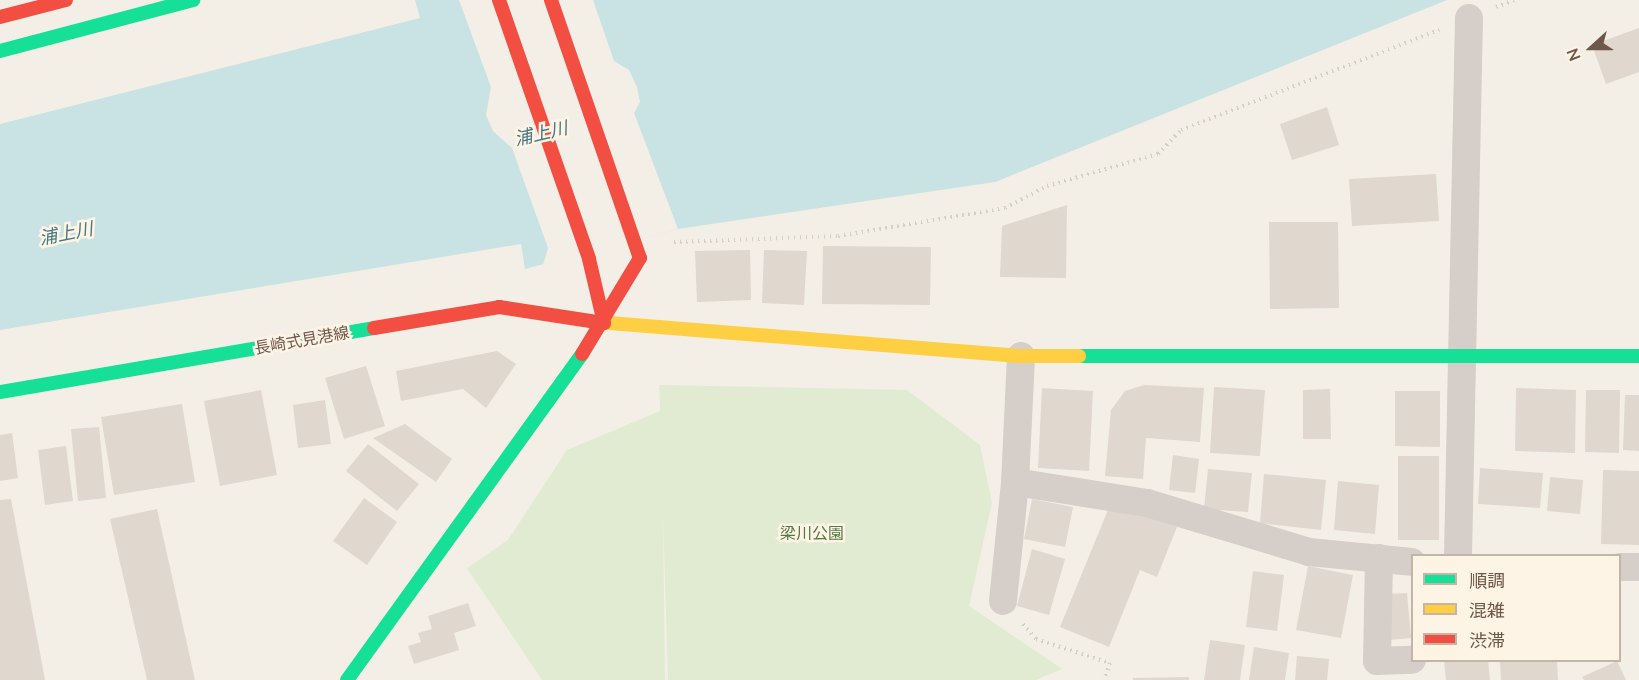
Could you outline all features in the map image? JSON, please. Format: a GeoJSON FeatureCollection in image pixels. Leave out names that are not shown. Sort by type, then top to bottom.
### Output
{"type":"FeatureCollection","features":[{"type":"Feature","properties":{"kind":"main road"},"geometry":{"type":"LineString","coordinates":[[0,17],[66,0]]}},
{"type":"Feature","properties":{"kind":"main road"},"geometry":{"type":"LineString","coordinates":[[0,51],[192,0]]}},
{"type":"Feature","properties":{"kind":"main road"},"geometry":{"type":"LineString","coordinates":[[499,0],[589,259],[604,323]]}},
{"type":"Feature","properties":{"kind":"main road"},"geometry":{"type":"LineString","coordinates":[[347,680],[604,323],[640,258],[551,0]]}},
{"type":"Feature","properties":{"kind":"main road","name":"長崎式見港線"},"geometry":{"type":"LineString","coordinates":[[0,392],[499,307],[604,323],[1021,356],[1459,354],[1639,356]]}},
{"type":"Feature","properties":{"kind":"street"},"geometry":{"type":"LineString","coordinates":[[1458,554],[1459,354],[1469,18]]}},
{"type":"Feature","properties":{"kind":"street"},"geometry":{"type":"LineString","coordinates":[[1002,601],[1015,482],[1021,356]]}},
{"type":"Feature","properties":{"kind":"street"},"geometry":{"type":"LineString","coordinates":[[1015,482],[1147,503],[1309,552],[1411,562]]}},
{"type":"Feature","properties":{"kind":"street"},"geometry":{"type":"LineString","coordinates":[[1378,558],[1377,662],[1411,660]]}},
{"type":"Feature","properties":{"kind":"street"},"geometry":{"type":"LineString","coordinates":[[1621,567],[1639,567]]}},
{"type":"Feature","properties":{"kind":"street"},"geometry":{"type":"LineString","coordinates":[[1421,662],[1421,680]]}},
{"type":"Feature","properties":{"kind":"path"},"geometry":{"type":"LineString","coordinates":[[674,242],[837,236],[1005,208],[1047,186],[1158,154],[1181,130],[1515,0]]}},
{"type":"Feature","properties":{"kind":"path"},"geometry":{"type":"LineString","coordinates":[[1002,601],[1036,639],[1110,663],[1104,680]]}},
{"type":"Feature","properties":{"kind":"green space","name":"梁川公園"},"geometry":{"type":"Polygon","coordinates":[[[659,385],[907,390],[980,445],[992,503],[969,606],[1062,669],[1036,680],[668,680],[663,516],[665,680],[542,680],[467,568],[508,540],[567,450],[660,411],[659,385]]]}},
{"type":"Feature","properties":{"kind":"water","name":"浦上川"},"geometry":{"type":"Polygon","coordinates":[[[415,0],[1447,0],[995,182],[678,229],[525,269],[521,244],[0,330],[0,124],[420,18],[415,0]]]}},
{"type":"Feature","properties":{"kind":"pier"},"geometry":{"type":"Polygon","coordinates":[[[459,0],[593,0],[614,61],[629,70],[637,87],[640,102],[634,113],[678,229],[543,265],[548,248],[512,148],[493,131],[486,115],[491,87],[459,0]]]}},
{"type":"Feature","properties":{"kind":"building"},"geometry":{"type":"Polygon","coordinates":[[[1639,28],[1639,72],[1606,84],[1592,45],[1639,28]]]}},
{"type":"Feature","properties":{"kind":"building"},"geometry":{"type":"Polygon","coordinates":[[[1327,107],[1339,145],[1292,160],[1280,124],[1327,107]]]}},
{"type":"Feature","properties":{"kind":"building"},"geometry":{"type":"Polygon","coordinates":[[[1436,174],[1439,221],[1352,226],[1349,179],[1436,174]]]}},
{"type":"Feature","properties":{"kind":"building"},"geometry":{"type":"Polygon","coordinates":[[[1067,205],[1066,278],[1000,277],[1002,226],[1067,205]]]}},
{"type":"Feature","properties":{"kind":"building"},"geometry":{"type":"Polygon","coordinates":[[[1269,222],[1338,222],[1339,308],[1270,309],[1269,222]]]}},
{"type":"Feature","properties":{"kind":"building"},"geometry":{"type":"Polygon","coordinates":[[[823,246],[931,247],[930,305],[822,304],[823,246]]]}},
{"type":"Feature","properties":{"kind":"building"},"geometry":{"type":"Polygon","coordinates":[[[750,250],[751,300],[697,302],[695,251],[750,250]]]}},
{"type":"Feature","properties":{"kind":"building"},"geometry":{"type":"Polygon","coordinates":[[[764,250],[807,251],[804,305],[762,303],[764,250]]]}},
{"type":"Feature","properties":{"kind":"building"},"geometry":{"type":"Polygon","coordinates":[[[497,351],[516,364],[486,408],[463,389],[401,401],[396,371],[497,351]]]}},
{"type":"Feature","properties":{"kind":"building"},"geometry":{"type":"Polygon","coordinates":[[[366,366],[385,426],[344,439],[325,378],[366,366]]]}},
{"type":"Feature","properties":{"kind":"building"},"geometry":{"type":"Polygon","coordinates":[[[1144,385],[1204,388],[1200,442],[1146,438],[1143,479],[1105,476],[1111,410],[1125,391],[1144,385]]]}},
{"type":"Feature","properties":{"kind":"building"},"geometry":{"type":"Polygon","coordinates":[[[1214,387],[1265,390],[1260,456],[1210,453],[1214,387]]]}},
{"type":"Feature","properties":{"kind":"building"},"geometry":{"type":"Polygon","coordinates":[[[1042,388],[1093,391],[1089,471],[1038,468],[1042,388]]]}},
{"type":"Feature","properties":{"kind":"building"},"geometry":{"type":"Polygon","coordinates":[[[1516,388],[1576,390],[1575,453],[1515,451],[1516,388]]]}},
{"type":"Feature","properties":{"kind":"building"},"geometry":{"type":"Polygon","coordinates":[[[1330,389],[1331,439],[1303,439],[1303,390],[1330,389]]]}},
{"type":"Feature","properties":{"kind":"building"},"geometry":{"type":"Polygon","coordinates":[[[261,390],[277,475],[220,486],[204,401],[261,390]]]}},
{"type":"Feature","properties":{"kind":"building"},"geometry":{"type":"Polygon","coordinates":[[[1586,390],[1620,390],[1619,453],[1585,452],[1586,390]]]}},
{"type":"Feature","properties":{"kind":"building"},"geometry":{"type":"Polygon","coordinates":[[[1395,391],[1440,391],[1440,447],[1395,446],[1395,391]]]}},
{"type":"Feature","properties":{"kind":"building"},"geometry":{"type":"Polygon","coordinates":[[[1625,395],[1639,395],[1639,451],[1623,450],[1625,395]]]}},
{"type":"Feature","properties":{"kind":"building"},"geometry":{"type":"Polygon","coordinates":[[[325,400],[331,444],[298,448],[293,405],[325,400]]]}},
{"type":"Feature","properties":{"kind":"building"},"geometry":{"type":"Polygon","coordinates":[[[182,404],[195,482],[114,495],[101,417],[182,404]]]}},
{"type":"Feature","properties":{"kind":"building"},"geometry":{"type":"Polygon","coordinates":[[[405,424],[452,459],[436,482],[373,438],[405,424]]]}},
{"type":"Feature","properties":{"kind":"building"},"geometry":{"type":"Polygon","coordinates":[[[99,427],[106,498],[78,501],[71,429],[99,427]]]}},
{"type":"Feature","properties":{"kind":"building"},"geometry":{"type":"Polygon","coordinates":[[[12,433],[18,478],[0,481],[0,435],[12,433]]]}},
{"type":"Feature","properties":{"kind":"building"},"geometry":{"type":"Polygon","coordinates":[[[368,444],[419,484],[397,511],[346,471],[368,444]]]}},
{"type":"Feature","properties":{"kind":"building"},"geometry":{"type":"Polygon","coordinates":[[[66,446],[73,501],[45,505],[38,450],[66,446]]]}},
{"type":"Feature","properties":{"kind":"building"},"geometry":{"type":"Polygon","coordinates":[[[1173,455],[1199,459],[1195,493],[1169,490],[1173,455]]]}},
{"type":"Feature","properties":{"kind":"building"},"geometry":{"type":"Polygon","coordinates":[[[1398,456],[1439,456],[1439,540],[1398,540],[1398,456]]]}},
{"type":"Feature","properties":{"kind":"building"},"geometry":{"type":"Polygon","coordinates":[[[1480,468],[1543,473],[1540,508],[1478,504],[1480,468]]]}},
{"type":"Feature","properties":{"kind":"building"},"geometry":{"type":"Polygon","coordinates":[[[1208,469],[1252,473],[1248,512],[1204,509],[1208,469]]]}},
{"type":"Feature","properties":{"kind":"building"},"geometry":{"type":"Polygon","coordinates":[[[1603,470],[1639,471],[1639,545],[1601,544],[1603,470]]]}},
{"type":"Feature","properties":{"kind":"building"},"geometry":{"type":"Polygon","coordinates":[[[1264,474],[1326,480],[1321,530],[1260,523],[1264,474]]]}},
{"type":"Feature","properties":{"kind":"building"},"geometry":{"type":"Polygon","coordinates":[[[1550,477],[1583,480],[1580,514],[1547,511],[1550,477]]]}},
{"type":"Feature","properties":{"kind":"building"},"geometry":{"type":"Polygon","coordinates":[[[1338,481],[1379,485],[1375,534],[1334,530],[1338,481]]]}},
{"type":"Feature","properties":{"kind":"building"},"geometry":{"type":"Polygon","coordinates":[[[364,498],[397,522],[367,565],[333,541],[364,498]]]}},
{"type":"Feature","properties":{"kind":"building"},"geometry":{"type":"Polygon","coordinates":[[[11,499],[45,680],[0,680],[0,500],[11,499]]]}},
{"type":"Feature","properties":{"kind":"building"},"geometry":{"type":"Polygon","coordinates":[[[1032,499],[1073,507],[1065,547],[1024,539],[1032,499]]]}},
{"type":"Feature","properties":{"kind":"building"},"geometry":{"type":"Polygon","coordinates":[[[1112,500],[1177,527],[1157,577],[1140,570],[1109,647],[1060,627],[1112,500]]]}},
{"type":"Feature","properties":{"kind":"building"},"geometry":{"type":"Polygon","coordinates":[[[157,509],[195,680],[147,680],[110,519],[157,509]]]}},
{"type":"Feature","properties":{"kind":"building"},"geometry":{"type":"Polygon","coordinates":[[[1032,549],[1065,559],[1049,615],[1017,606],[1032,549]]]}},
{"type":"Feature","properties":{"kind":"building"},"geometry":{"type":"Polygon","coordinates":[[[1308,566],[1353,575],[1341,638],[1296,630],[1308,566]]]}},
{"type":"Feature","properties":{"kind":"building"},"geometry":{"type":"Polygon","coordinates":[[[1253,571],[1284,575],[1277,631],[1246,627],[1253,571]]]}},
{"type":"Feature","properties":{"kind":"building"},"geometry":{"type":"Polygon","coordinates":[[[1407,593],[1411,638],[1390,640],[1386,594],[1407,593]]]}},
{"type":"Feature","properties":{"kind":"building"},"geometry":{"type":"Polygon","coordinates":[[[468,603],[476,626],[454,633],[459,650],[414,664],[408,646],[421,642],[418,633],[432,629],[428,616],[468,603]]]}},
{"type":"Feature","properties":{"kind":"building"},"geometry":{"type":"Polygon","coordinates":[[[1210,640],[1245,645],[1240,680],[1204,680],[1210,640]]]}},
{"type":"Feature","properties":{"kind":"building"},"geometry":{"type":"Polygon","coordinates":[[[1254,647],[1289,653],[1285,680],[1249,680],[1254,647]]]}},
{"type":"Feature","properties":{"kind":"building"},"geometry":{"type":"Polygon","coordinates":[[[1297,656],[1329,659],[1327,680],[1295,680],[1297,656]]]}},
{"type":"Feature","properties":{"kind":"building"},"geometry":{"type":"Polygon","coordinates":[[[1444,662],[1488,662],[1490,680],[1446,680],[1444,662]]]}},
{"type":"Feature","properties":{"kind":"building"},"geometry":{"type":"Polygon","coordinates":[[[1500,662],[1557,662],[1558,680],[1501,680],[1500,662]]]}},
{"type":"Feature","properties":{"kind":"building"},"geometry":{"type":"Polygon","coordinates":[[[1617,662],[1626,680],[1584,680],[1582,677],[1617,662]]]}},
{"type":"Feature","properties":{"kind":"building"},"geometry":{"type":"Polygon","coordinates":[[[1189,677],[1189,680],[1133,680],[1133,678],[1189,677]]]}},
{"type":"Feature","properties":{"kind":"traffic: fast"},"geometry":{"type":"LineString","coordinates":[[0,51],[193,0]]}},
{"type":"Feature","properties":{"kind":"traffic: fast"},"geometry":{"type":"LineString","coordinates":[[0,392],[374,328]]}},
{"type":"Feature","properties":{"kind":"traffic: fast"},"geometry":{"type":"LineString","coordinates":[[347,680],[582,354]]}},
{"type":"Feature","properties":{"kind":"traffic: fast"},"geometry":{"type":"LineString","coordinates":[[1079,356],[1639,356]]}},
{"type":"Feature","properties":{"kind":"traffic: slow"},"geometry":{"type":"LineString","coordinates":[[597,322],[1021,356],[1079,356]]}},
{"type":"Feature","properties":{"kind":"traffic: jam"},"geometry":{"type":"LineString","coordinates":[[0,17],[66,0]]}},
{"type":"Feature","properties":{"kind":"traffic: jam"},"geometry":{"type":"LineString","coordinates":[[499,0],[589,259],[604,323]]}},
{"type":"Feature","properties":{"kind":"traffic: jam"},"geometry":{"type":"LineString","coordinates":[[551,0],[640,258],[582,354]]}},
{"type":"Feature","properties":{"kind":"traffic: jam"},"geometry":{"type":"LineString","coordinates":[[374,328],[499,307],[597,322]]}}]}
